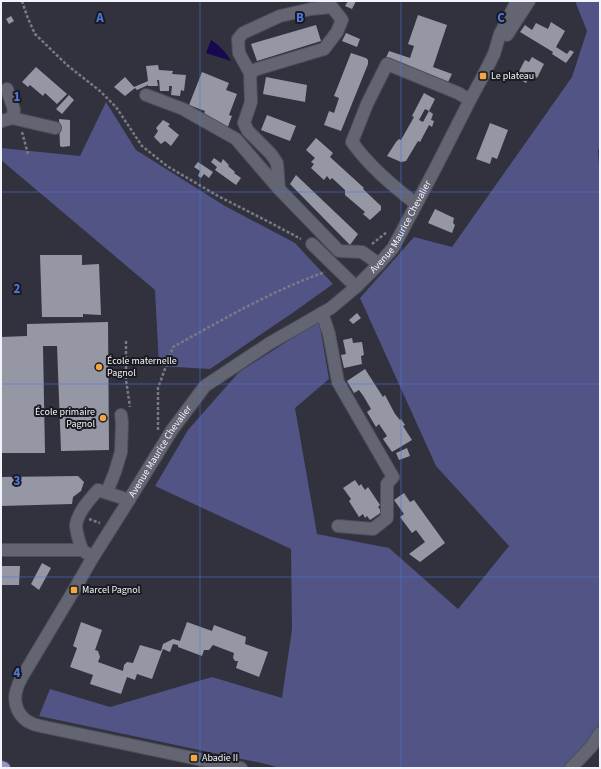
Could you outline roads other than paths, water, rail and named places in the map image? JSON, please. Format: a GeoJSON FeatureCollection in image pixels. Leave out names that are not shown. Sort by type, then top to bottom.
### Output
{"type":"FeatureCollection","features":[{"type":"Feature","properties":{"kind":"street","name":"Avenue Maurice Chevalier"},"geometry":{"type":"LineString","coordinates":[[494,54],[500,34],[517,1]]}},
{"type":"Feature","properties":{"kind":"street","name":"Avenue Maurice Chevalier"},"geometry":{"type":"LineString","coordinates":[[241,768],[30,723],[23,718],[18,711],[15,693],[20,681],[93,557],[172,430],[205,386],[270,344],[331,308],[356,287],[393,248],[494,54],[529,1]]}},
{"type":"Feature","properties":{"kind":"street"},"geometry":{"type":"LineString","coordinates":[[250,73],[257,69],[324,49],[337,32],[342,20],[332,7],[311,9],[280,16],[243,33],[238,39],[239,53],[250,73],[251,102],[244,122],[248,132],[271,154],[277,163],[279,189]]}},
{"type":"Feature","properties":{"kind":"street"},"geometry":{"type":"LineString","coordinates":[[416,204],[386,179],[360,153],[352,142],[367,104],[386,64],[458,93],[470,100]]}},
{"type":"Feature","properties":{"kind":"street"},"geometry":{"type":"LineString","coordinates":[[7,89],[14,110],[11,119],[55,128]]}},
{"type":"Feature","properties":{"kind":"street"},"geometry":{"type":"LineString","coordinates":[[146,95],[183,109],[236,139],[279,189],[339,251],[362,252],[379,264]]}},
{"type":"Feature","properties":{"kind":"street"},"geometry":{"type":"LineString","coordinates":[[312,244],[356,287]]}},
{"type":"Feature","properties":{"kind":"street"},"geometry":{"type":"LineString","coordinates":[[322,313],[329,334],[338,382],[393,477],[387,484],[387,518],[373,529],[338,526]]}},
{"type":"Feature","properties":{"kind":"street"},"geometry":{"type":"LineString","coordinates":[[107,492],[121,452],[122,418]]}},
{"type":"Feature","properties":{"kind":"street"},"geometry":{"type":"LineString","coordinates":[[82,550],[76,526],[87,502],[98,490],[129,500]]}},
{"type":"Feature","properties":{"kind":"street"},"geometry":{"type":"LineString","coordinates":[[1,550],[82,550],[93,557]]}},
{"type":"Feature","properties":{"kind":"street"},"geometry":{"type":"LineString","coordinates":[[570,768],[592,747],[600,733]]}},
{"type":"Feature","properties":{"kind":"place","name":"Le plateau"},"geometry":{"type":"Point","coordinates":[483,76]}},
{"type":"Feature","properties":{"kind":"place","name":"École maternelle Pagnol"},"geometry":{"type":"Point","coordinates":[99,367]}},
{"type":"Feature","properties":{"kind":"place","name":"École primaire Pagnol"},"geometry":{"type":"Point","coordinates":[103,418]}},
{"type":"Feature","properties":{"kind":"place","name":"Marcel Pagnol"},"geometry":{"type":"Point","coordinates":[74,590]}},
{"type":"Feature","properties":{"kind":"place","name":"Abadie II"},"geometry":{"type":"Point","coordinates":[194,758]}}]}
